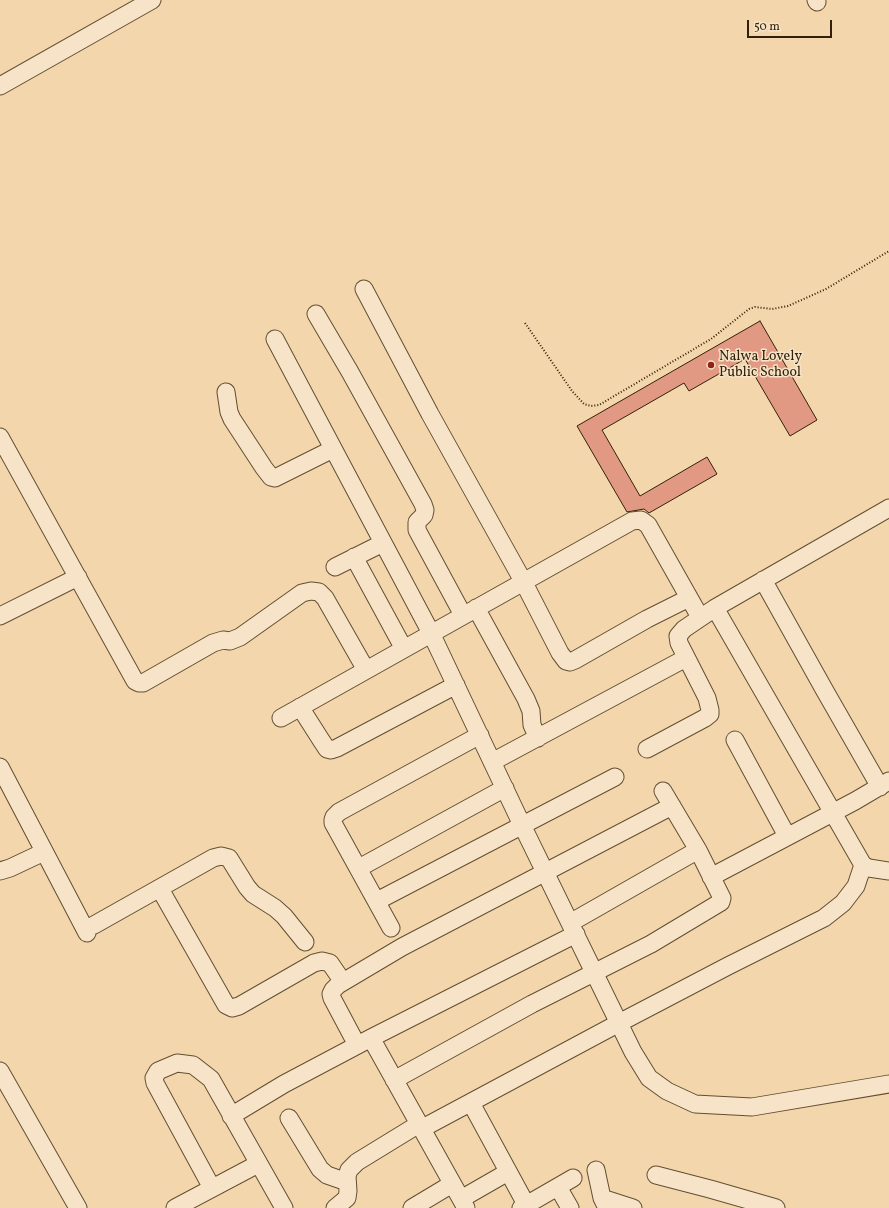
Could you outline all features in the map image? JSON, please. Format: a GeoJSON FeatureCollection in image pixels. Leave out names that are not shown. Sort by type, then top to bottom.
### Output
{"type":"FeatureCollection","features":[{"type":"Feature","properties":{"kind":"street"},"geometry":{"type":"LineString","coordinates":[[0,86],[152,0]]}},
{"type":"Feature","properties":{"kind":"street"},"geometry":{"type":"LineString","coordinates":[[364,289],[430,414],[523,581],[560,653],[566,661],[570,662],[689,598]]}},
{"type":"Feature","properties":{"kind":"street"},"geometry":{"type":"LineString","coordinates":[[316,314],[423,504],[425,510],[424,515],[417,522],[417,530],[526,699],[531,711],[532,724],[538,738]]}},
{"type":"Feature","properties":{"kind":"street"},"geometry":{"type":"LineString","coordinates":[[275,339],[431,634],[633,1052],[649,1078],[667,1091],[695,1104],[752,1107],[889,1084]]}},
{"type":"Feature","properties":{"kind":"street"},"geometry":{"type":"LineString","coordinates":[[226,392],[229,412],[232,419],[271,476],[275,478],[333,449]]}},
{"type":"Feature","properties":{"kind":"street"},"geometry":{"type":"LineString","coordinates":[[0,438],[135,680],[139,683],[143,683],[213,643],[223,640],[230,641],[240,637],[302,593],[311,591],[319,592],[325,598],[366,670]]}},
{"type":"Feature","properties":{"kind":"street"},"geometry":{"type":"LineString","coordinates":[[647,749],[710,714],[707,698],[679,644],[678,636],[684,629],[715,608],[889,508]]}},
{"type":"Feature","properties":{"kind":"street"},"geometry":{"type":"LineString","coordinates":[[281,718],[632,521],[641,520],[648,525],[700,617]]}},
{"type":"Feature","properties":{"kind":"street"},"geometry":{"type":"LineString","coordinates":[[335,567],[383,543]]}},
{"type":"Feature","properties":{"kind":"street"},"geometry":{"type":"LineString","coordinates":[[354,557],[404,649]]}},
{"type":"Feature","properties":{"kind":"street"},"geometry":{"type":"LineString","coordinates":[[0,616],[78,577]]}},
{"type":"Feature","properties":{"kind":"street"},"geometry":{"type":"LineString","coordinates":[[711,877],[884,784],[825,691],[763,580]]}},
{"type":"Feature","properties":{"kind":"street"},"geometry":{"type":"LineString","coordinates":[[715,608],[863,865],[869,868],[889,871]]}},
{"type":"Feature","properties":{"kind":"street"},"geometry":{"type":"LineString","coordinates":[[492,762],[686,658]]}},
{"type":"Feature","properties":{"kind":"street"},"geometry":{"type":"LineString","coordinates":[[300,708],[327,749],[331,750],[456,685]]}},
{"type":"Feature","properties":{"kind":"street"},"geometry":{"type":"LineString","coordinates":[[391,928],[332,820],[339,812],[480,735]]}},
{"type":"Feature","properties":{"kind":"street"},"geometry":{"type":"LineString","coordinates":[[735,740],[787,836]]}},
{"type":"Feature","properties":{"kind":"street"},"geometry":{"type":"LineString","coordinates":[[0,767],[4,772],[44,852],[90,929],[213,858],[221,856],[229,858],[253,894],[275,908],[284,916],[305,942]]}},
{"type":"Feature","properties":{"kind":"street"},"geometry":{"type":"LineString","coordinates":[[376,901],[615,777]]}},
{"type":"Feature","properties":{"kind":"street"},"geometry":{"type":"LineString","coordinates":[[359,868],[505,788]]}},
{"type":"Feature","properties":{"kind":"street"},"geometry":{"type":"LineString","coordinates":[[394,1080],[532,1004],[650,944],[721,902],[722,898],[698,850],[663,791]]}},
{"type":"Feature","properties":{"kind":"street"},"geometry":{"type":"LineString","coordinates":[[508,1172],[463,1203],[394,1080],[332,998],[331,994],[333,990],[343,982],[402,947],[672,806]]}},
{"type":"Feature","properties":{"kind":"street"},"geometry":{"type":"LineString","coordinates":[[231,1116],[284,1084],[573,929],[698,850]]}},
{"type":"Feature","properties":{"kind":"street"},"geometry":{"type":"LineString","coordinates":[[0,871],[10,868],[44,852]]}},
{"type":"Feature","properties":{"kind":"street"},"geometry":{"type":"LineString","coordinates":[[335,1208],[347,1198],[347,1176],[349,1170],[356,1162],[420,1127],[471,1103],[619,1023],[824,918],[843,903],[848,897],[856,886],[863,865]]}},
{"type":"Feature","properties":{"kind":"street"},"geometry":{"type":"LineString","coordinates":[[160,889],[226,1005],[232,1008],[239,1006],[314,963],[322,961],[330,962],[343,982]]}},
{"type":"Feature","properties":{"kind":"street"},"geometry":{"type":"LineString","coordinates":[[212,1188],[155,1083],[154,1078],[158,1071],[176,1063],[192,1064],[211,1080],[284,1208]]}},
{"type":"Feature","properties":{"kind":"street"},"geometry":{"type":"LineString","coordinates":[[0,1071],[78,1208]]}},
{"type":"Feature","properties":{"kind":"street"},"geometry":{"type":"LineString","coordinates":[[471,1103],[525,1207],[573,1178]]}},
{"type":"Feature","properties":{"kind":"street"},"geometry":{"type":"LineString","coordinates":[[289,1118],[320,1169],[327,1175],[348,1182]]}},
{"type":"Feature","properties":{"kind":"street"},"geometry":{"type":"LineString","coordinates":[[175,1208],[258,1164]]}},
{"type":"Feature","properties":{"kind":"street"},"geometry":{"type":"LineString","coordinates":[[596,1170],[605,1203],[633,1208]]}},
{"type":"Feature","properties":{"kind":"street"},"geometry":{"type":"LineString","coordinates":[[656,1175],[776,1208]]}},
{"type":"Feature","properties":{"kind":"street"},"geometry":{"type":"LineString","coordinates":[[412,1208],[452,1184]]}},
{"type":"Feature","properties":{"kind":"street"},"geometry":{"type":"LineString","coordinates":[[558,1187],[570,1208]]}},
{"type":"Feature","properties":{"kind":"path"},"geometry":{"type":"LineString","coordinates":[[525,323],[572,391],[584,404],[592,406],[599,405],[711,340],[749,309],[762,307],[772,309],[788,306],[826,289],[889,251]]}},
{"type":"Feature","properties":{"kind":"building"},"geometry":{"type":"Polygon","coordinates":[[[760,321],[817,420],[790,436],[745,359],[689,391],[684,383],[602,430],[640,496],[707,457],[717,474],[649,513],[644,509],[627,512],[577,426],[760,321]]]}},
{"type":"Feature","properties":{"kind":"place","name":"Nalwa Lovely Public School"},"geometry":{"type":"Point","coordinates":[711,365]}}]}
